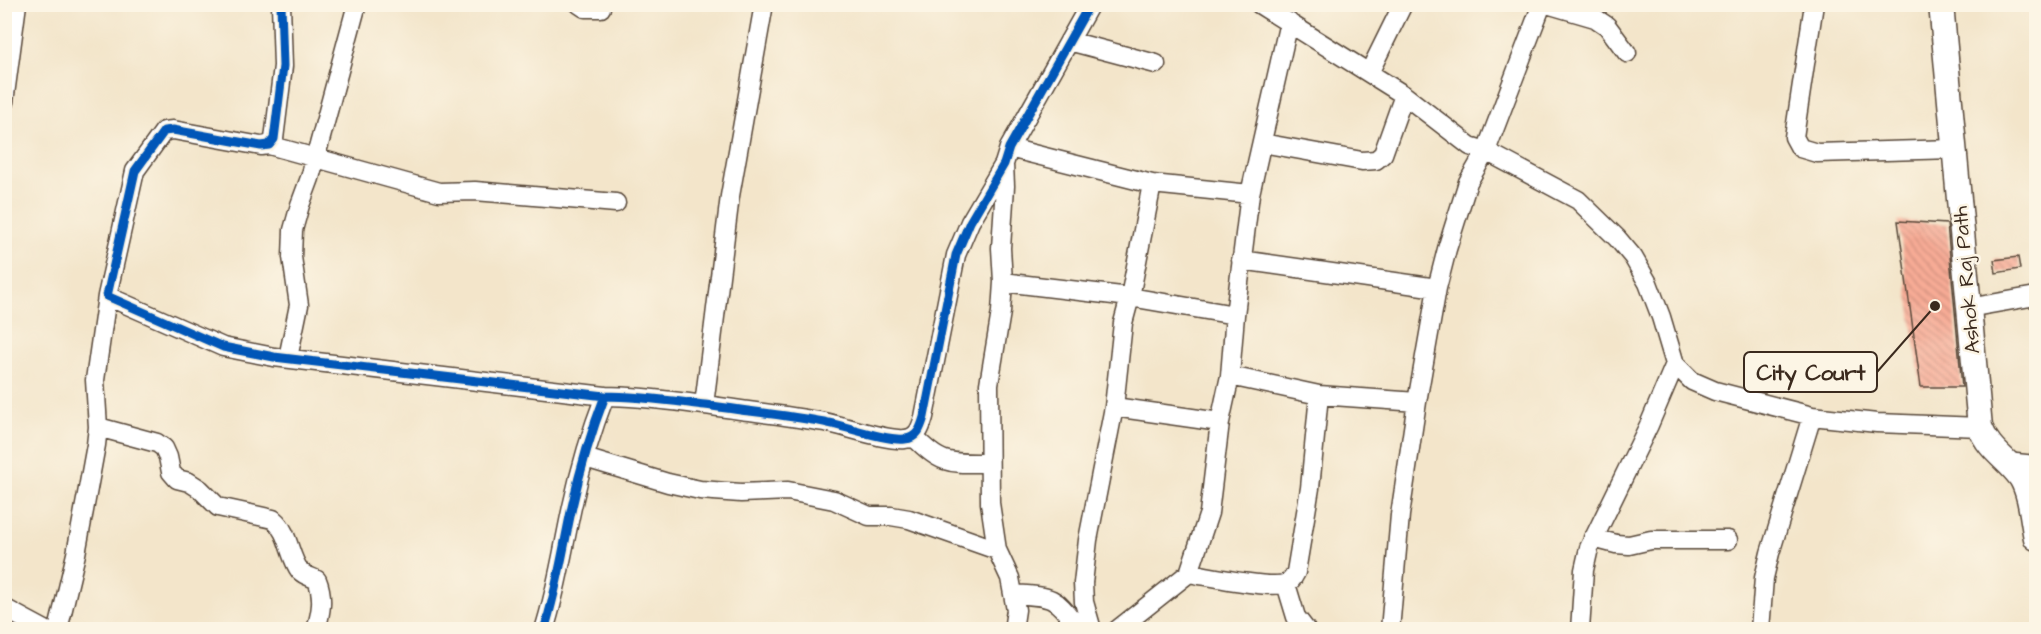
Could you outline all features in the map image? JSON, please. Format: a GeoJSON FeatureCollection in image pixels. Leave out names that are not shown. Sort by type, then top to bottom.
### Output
{"type":"FeatureCollection","features":[{"type":"Feature","properties":{"kind":"main road","name":"Ashok Raj Path"},"geometry":{"type":"LineString","coordinates":[[1941,4],[1980,427],[1984,438],[1993,450],[2020,477],[2026,490],[2037,538]]}},
{"type":"Feature","properties":{"kind":"street"},"geometry":{"type":"LineString","coordinates":[[4,102],[17,4]]}},
{"type":"Feature","properties":{"kind":"street"},"geometry":{"type":"LineString","coordinates":[[269,145],[274,139],[283,66],[281,4]]}},
{"type":"Feature","properties":{"kind":"street"},"geometry":{"type":"LineString","coordinates":[[288,358],[298,305],[292,256],[293,230],[357,4]]}},
{"type":"Feature","properties":{"kind":"street"},"geometry":{"type":"LineString","coordinates":[[579,4],[585,8],[601,8]]}},
{"type":"Feature","properties":{"kind":"street"},"geometry":{"type":"LineString","coordinates":[[704,405],[730,196],[764,4]]}},
{"type":"Feature","properties":{"kind":"street"},"geometry":{"type":"LineString","coordinates":[[107,296],[223,347],[249,353],[789,416],[904,440],[914,437],[921,429],[956,255],[969,222],[1090,4]]}},
{"type":"Feature","properties":{"kind":"street"},"geometry":{"type":"LineString","coordinates":[[1259,4],[1404,95],[1470,146],[1486,151],[1578,200],[1633,257],[1648,283],[1675,364],[1692,381],[1715,391],[1812,416],[1877,423],[1980,427]]}},
{"type":"Feature","properties":{"kind":"street"},"geometry":{"type":"LineString","coordinates":[[1369,73],[1403,4]]}},
{"type":"Feature","properties":{"kind":"street"},"geometry":{"type":"LineString","coordinates":[[1390,630],[1400,515],[1437,288],[1468,182],[1486,151],[1542,4]]}},
{"type":"Feature","properties":{"kind":"street"},"geometry":{"type":"LineString","coordinates":[[1547,4],[1595,18],[1607,26],[1627,53]]}},
{"type":"Feature","properties":{"kind":"street"},"geometry":{"type":"LineString","coordinates":[[1814,4],[1794,137],[1800,148],[1817,153],[1954,149]]}},
{"type":"Feature","properties":{"kind":"street"},"geometry":{"type":"LineString","coordinates":[[1117,630],[1190,573],[1209,513],[1220,422],[1230,376],[1250,194],[1289,22]]}},
{"type":"Feature","properties":{"kind":"street"},"geometry":{"type":"LineString","coordinates":[[1069,41],[1156,64]]}},
{"type":"Feature","properties":{"kind":"street"},"geometry":{"type":"LineString","coordinates":[[1262,143],[1362,161],[1377,160],[1383,154],[1404,95]]}},
{"type":"Feature","properties":{"kind":"street"},"geometry":{"type":"LineString","coordinates":[[58,630],[75,554],[98,427],[95,380],[107,296],[135,171],[164,131],[173,130],[261,146],[269,145],[439,192],[475,191],[616,203]]}},
{"type":"Feature","properties":{"kind":"street"},"geometry":{"type":"LineString","coordinates":[[1006,156],[1152,184],[1250,194]]}},
{"type":"Feature","properties":{"kind":"street"},"geometry":{"type":"LineString","coordinates":[[1006,156],[1001,248],[1004,282],[989,384],[989,462],[990,503],[997,550],[1010,578],[1016,610],[1013,630]]}},
{"type":"Feature","properties":{"kind":"street"},"geometry":{"type":"LineString","coordinates":[[1092,630],[1084,602],[1083,583],[1093,508],[1114,407],[1123,323],[1152,184]]}},
{"type":"Feature","properties":{"kind":"street"},"geometry":{"type":"LineString","coordinates":[[1241,260],[1437,288]]}},
{"type":"Feature","properties":{"kind":"street"},"geometry":{"type":"LineString","coordinates":[[1004,282],[1130,297],[1235,315]]}},
{"type":"Feature","properties":{"kind":"street"},"geometry":{"type":"LineString","coordinates":[[1968,308],[2037,296]]}},
{"type":"Feature","properties":{"kind":"street"},"geometry":{"type":"LineString","coordinates":[[1580,630],[1584,570],[1589,548],[1649,426],[1675,364]]}},
{"type":"Feature","properties":{"kind":"street"},"geometry":{"type":"LineString","coordinates":[[1230,376],[1319,394],[1417,402]]}},
{"type":"Feature","properties":{"kind":"street"},"geometry":{"type":"LineString","coordinates":[[1190,573],[1270,585],[1286,584],[1292,579],[1296,572],[1310,488],[1319,394]]}},
{"type":"Feature","properties":{"kind":"street"},"geometry":{"type":"LineString","coordinates":[[544,630],[593,426],[604,396]]}},
{"type":"Feature","properties":{"kind":"street"},"geometry":{"type":"LineString","coordinates":[[1114,407],[1220,422]]}},
{"type":"Feature","properties":{"kind":"street"},"geometry":{"type":"LineString","coordinates":[[1760,630],[1764,578],[1768,561],[1812,416]]}},
{"type":"Feature","properties":{"kind":"street"},"geometry":{"type":"LineString","coordinates":[[98,427],[157,443],[164,448],[171,472],[177,479],[189,482],[200,489],[218,507],[273,519],[280,525],[299,569],[305,575],[317,580],[320,587],[321,610],[316,630]]}},
{"type":"Feature","properties":{"kind":"street"},"geometry":{"type":"LineString","coordinates":[[914,437],[936,457],[946,462],[989,462]]}},
{"type":"Feature","properties":{"kind":"street"},"geometry":{"type":"LineString","coordinates":[[585,458],[668,483],[700,490],[741,493],[788,491],[834,500],[869,516],[909,519],[997,550]]}},
{"type":"Feature","properties":{"kind":"street"},"geometry":{"type":"LineString","coordinates":[[2006,462],[2037,465]]}},
{"type":"Feature","properties":{"kind":"street"},"geometry":{"type":"LineString","coordinates":[[1593,538],[1629,545],[1651,540],[1728,540]]}},
{"type":"Feature","properties":{"kind":"street"},"geometry":{"type":"LineString","coordinates":[[1286,584],[1296,617],[1306,630]]}},
{"type":"Feature","properties":{"kind":"street"},"geometry":{"type":"LineString","coordinates":[[1013,594],[1049,597],[1066,610],[1080,630]]}},
{"type":"Feature","properties":{"kind":"street"},"geometry":{"type":"LineString","coordinates":[[4,608],[45,630]]}},
{"type":"Feature","properties":{"kind":"building"},"geometry":{"type":"Polygon","coordinates":[[[1898,221],[1947,224],[1962,387],[1921,387],[1898,221]]]}},
{"type":"Feature","properties":{"kind":"building"},"geometry":{"type":"Polygon","coordinates":[[[2018,257],[2020,269],[1996,273],[1994,260],[2018,257]]]}},
{"type":"Feature","properties":{"kind":"cycle path"},"geometry":{"type":"LineString","coordinates":[[281,4],[283,66],[274,139],[269,145],[261,146],[173,130],[164,131],[135,171],[107,296],[223,347],[274,357],[605,396]]}},
{"type":"Feature","properties":{"kind":"cycle path"},"geometry":{"type":"LineString","coordinates":[[544,630],[579,479],[605,396],[655,399],[795,417],[897,439],[913,437],[916,434],[924,417],[956,255],[970,222],[1004,164],[1009,148],[1090,4]]}},
{"type":"Feature","properties":{"kind":"place","name":"City Court"},"geometry":{"type":"Point","coordinates":[1935,306]}}]}
